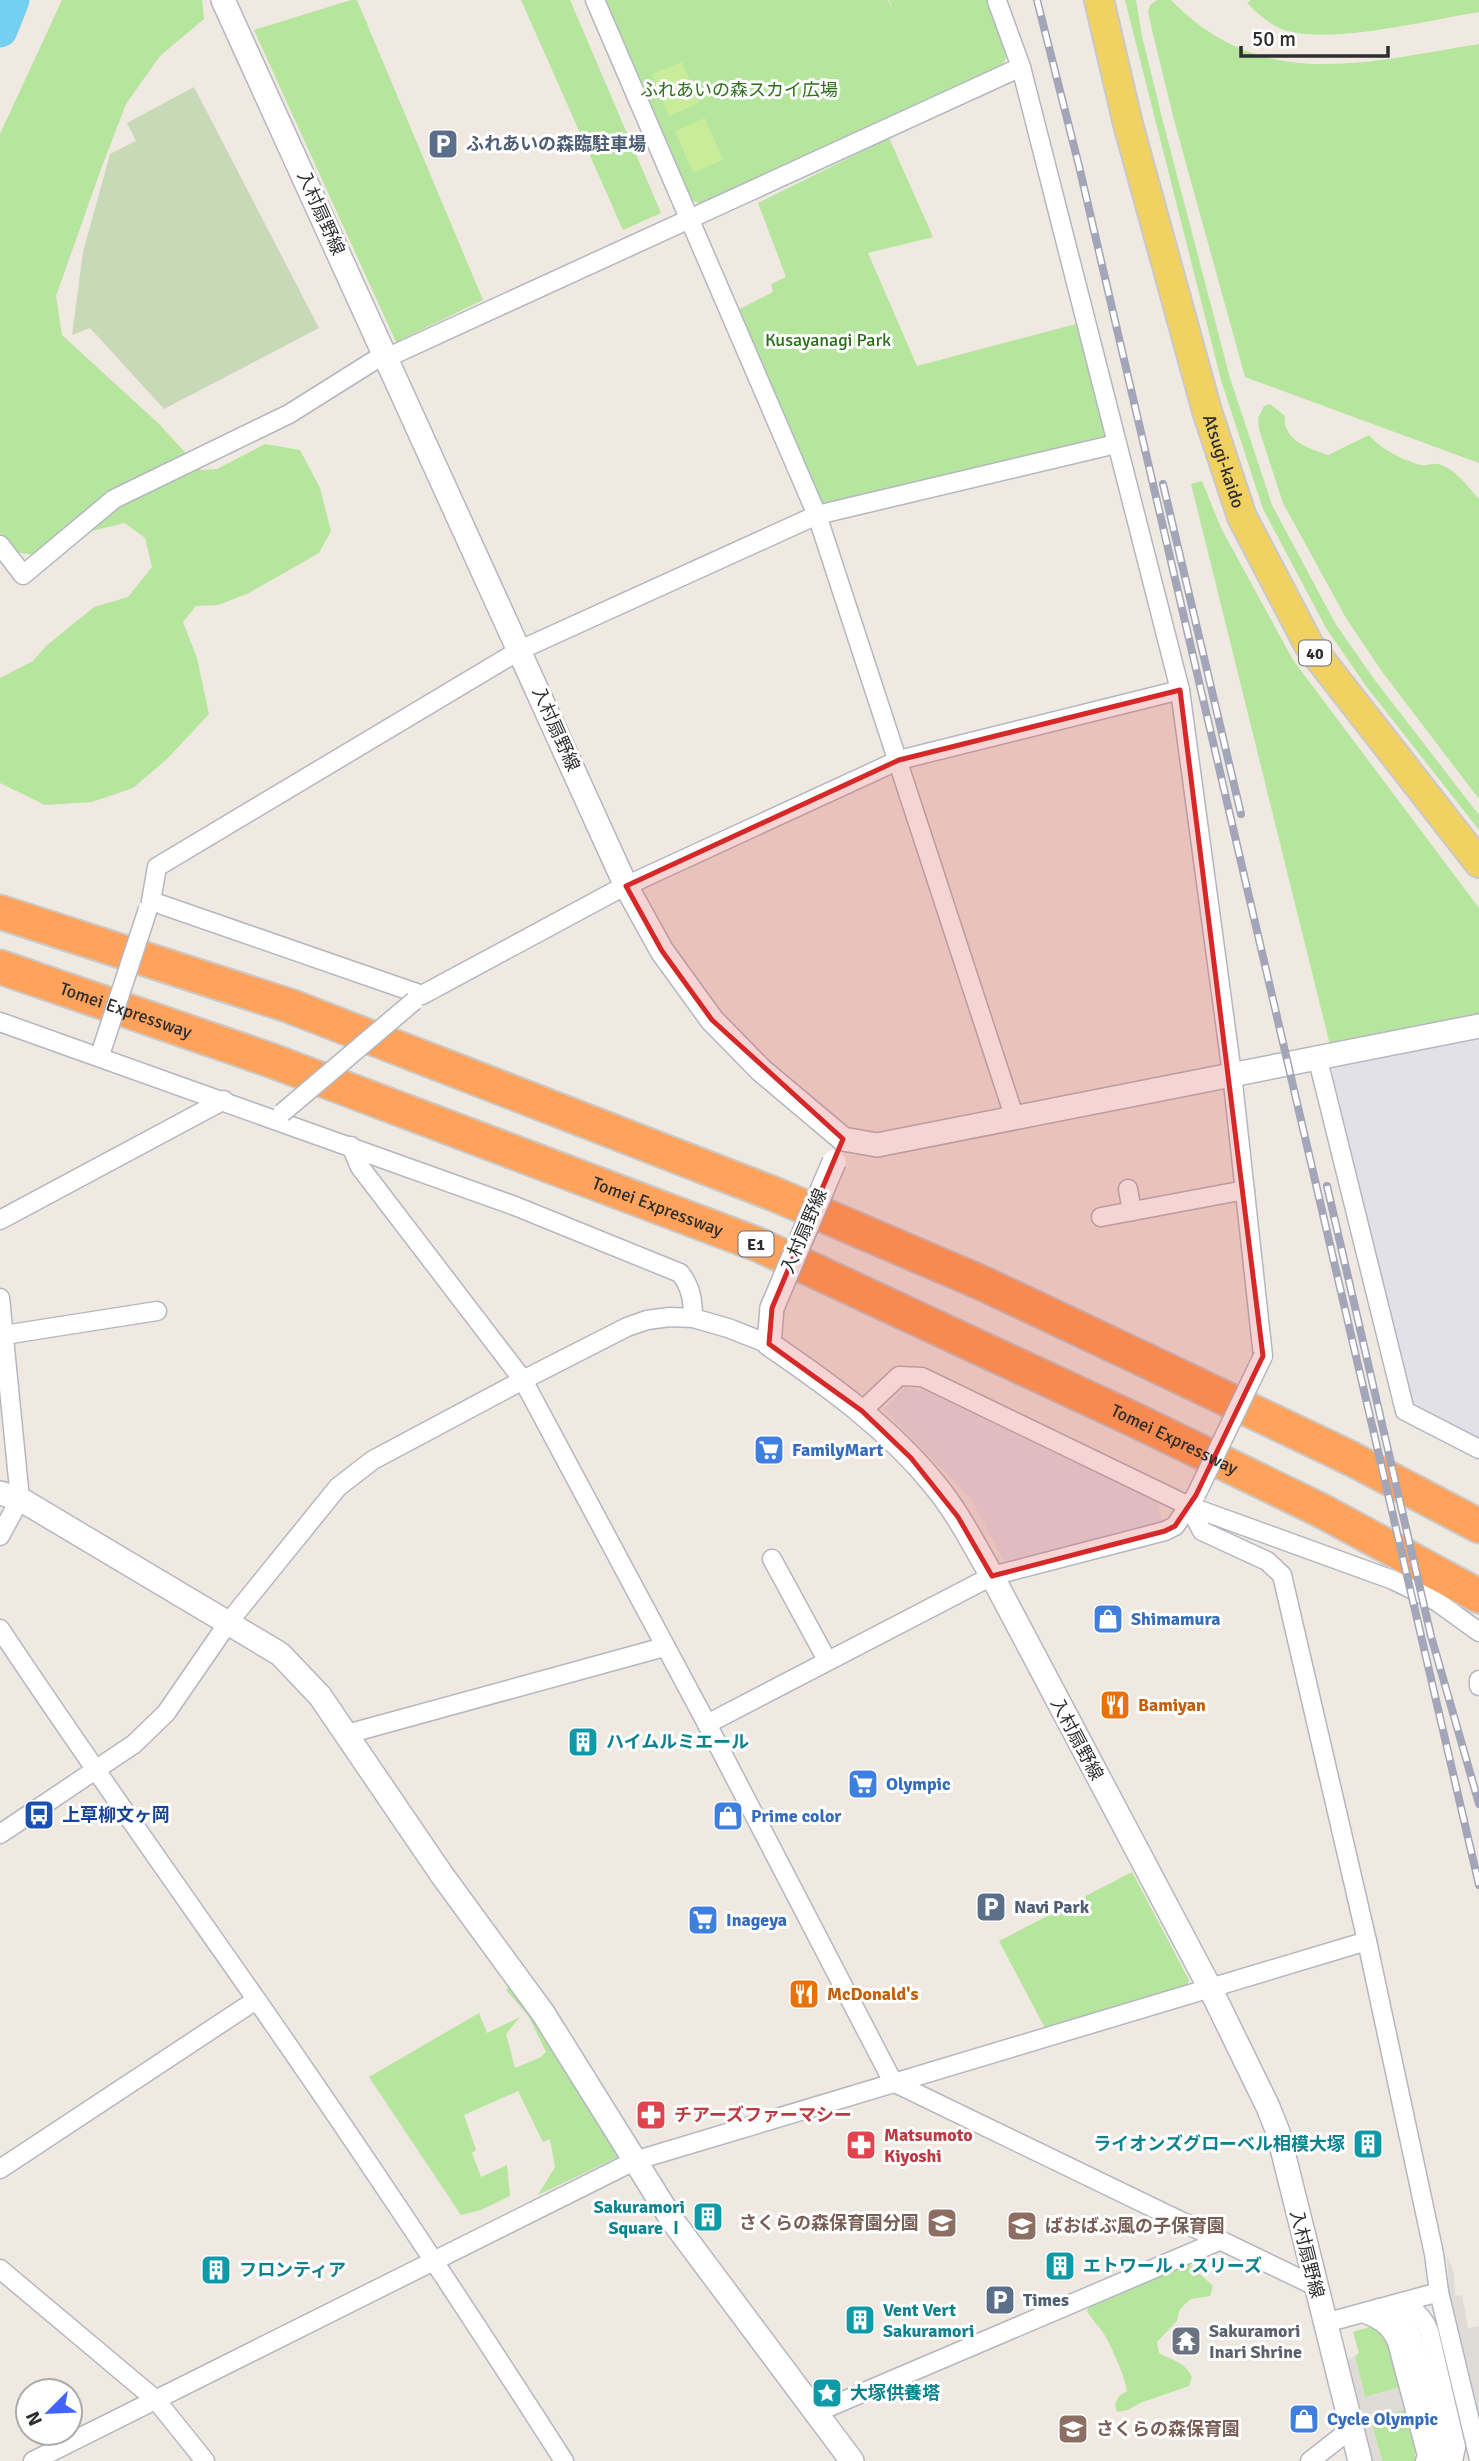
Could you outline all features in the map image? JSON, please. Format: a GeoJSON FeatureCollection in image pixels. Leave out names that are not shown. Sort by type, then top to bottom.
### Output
{"type":"FeatureCollection","features":[{"type":"Feature","properties":{"kind":"highway"},"geometry":{"type":"LineString","coordinates":[[0,912],[290,1006],[774,1194],[982,1283],[1140,1357],[1352,1459],[1479,1526]]}},
{"type":"Feature","properties":{"kind":"highway","name":"Tomei Expressway"},"geometry":{"type":"LineString","coordinates":[[0,967],[271,1060],[759,1245],[1322,1511],[1479,1596]]}},
{"type":"Feature","properties":{"kind":"main road","name":"Atsugi-kaido"},"geometry":{"type":"LineString","coordinates":[[1099,0],[1128,124],[1206,411],[1242,517],[1309,645],[1479,863]]}},
{"type":"Feature","properties":{"kind":"street","name":"入村扇野線"},"geometry":{"type":"LineString","coordinates":[[223,0],[626,886],[662,951],[712,1020],[769,1077],[843,1139],[772,1308],[769,1344],[862,1411],[911,1458],[936,1486],[958,1517],[992,1576],[1210,1988],[1278,2132],[1360,2461]]}},
{"type":"Feature","properties":{"kind":"street"},"geometry":{"type":"LineString","coordinates":[[595,0],[817,515],[1014,1119]]}},
{"type":"Feature","properties":{"kind":"street"},"geometry":{"type":"LineString","coordinates":[[707,1724],[992,1576],[1165,1531],[1175,1526],[1192,1500],[1263,1356],[1232,1074],[1180,691],[1021,67],[997,1]]}},
{"type":"Feature","properties":{"kind":"street"},"geometry":{"type":"LineString","coordinates":[[0,545],[23,575],[114,499],[289,414],[375,360],[386,358],[1021,67]]}},
{"type":"Feature","properties":{"kind":"street"},"geometry":{"type":"LineString","coordinates":[[100,1054],[149,905],[157,867],[520,650],[817,515],[1116,444]]}},
{"type":"Feature","properties":{"kind":"street"},"geometry":{"type":"LineString","coordinates":[[278,1116],[418,998],[626,886],[898,760],[1180,691]]}},
{"type":"Feature","properties":{"kind":"street"},"geometry":{"type":"LineString","coordinates":[[149,905],[418,998]]}},
{"type":"Feature","properties":{"kind":"street"},"geometry":{"type":"LineString","coordinates":[[1,1024],[100,1054],[225,1100],[278,1116],[351,1146],[515,1206],[680,1273],[688,1283],[694,1318]]}},
{"type":"Feature","properties":{"kind":"street"},"geometry":{"type":"LineString","coordinates":[[843,1139],[877,1145],[1479,1026]]}},
{"type":"Feature","properties":{"kind":"street"},"geometry":{"type":"LineString","coordinates":[[1317,1056],[1405,1411],[1479,1449]]}},
{"type":"Feature","properties":{"kind":"street"},"geometry":{"type":"LineString","coordinates":[[0,1220],[225,1100]]}},
{"type":"Feature","properties":{"kind":"street"},"geometry":{"type":"LineString","coordinates":[[351,1146],[360,1167],[523,1380],[707,1724],[893,2082],[1315,2286]]}},
{"type":"Feature","properties":{"kind":"street"},"geometry":{"type":"LineString","coordinates":[[1128,1189],[1132,1211]]}},
{"type":"Feature","properties":{"kind":"street"},"geometry":{"type":"LineString","coordinates":[[1101,1217],[1245,1189]]}},
{"type":"Feature","properties":{"kind":"street"},"geometry":{"type":"LineString","coordinates":[[0,1298],[4,1335],[10,1496],[0,1536]]}},
{"type":"Feature","properties":{"kind":"street"},"geometry":{"type":"LineString","coordinates":[[4,1335],[157,1311]]}},
{"type":"Feature","properties":{"kind":"street"},"geometry":{"type":"LineString","coordinates":[[0,1834],[134,1744],[152,1729],[228,1623],[338,1487],[373,1460],[626,1327],[647,1320],[694,1318],[769,1344]]}},
{"type":"Feature","properties":{"kind":"street"},"geometry":{"type":"LineString","coordinates":[[862,1411],[899,1376],[922,1377],[1192,1500],[1392,1580],[1436,1601],[1479,1632]]}},
{"type":"Feature","properties":{"kind":"street"},"geometry":{"type":"LineString","coordinates":[[10,1496],[279,1654],[320,1696],[442,1875],[542,2013],[671,2220],[852,2461]]}},
{"type":"Feature","properties":{"kind":"street"},"geometry":{"type":"LineString","coordinates":[[1192,1500],[1202,1531],[1268,1561],[1282,1575],[1367,1941],[1434,2254],[1439,2292],[1479,2459]]}},
{"type":"Feature","properties":{"kind":"street"},"geometry":{"type":"LineString","coordinates":[[772,1559],[827,1660]]}},
{"type":"Feature","properties":{"kind":"street"},"geometry":{"type":"LineString","coordinates":[[0,1629],[94,1770],[434,2260],[565,2461]]}},
{"type":"Feature","properties":{"kind":"street"},"geometry":{"type":"LineString","coordinates":[[346,1734],[664,1647]]}},
{"type":"Feature","properties":{"kind":"street"},"geometry":{"type":"LineString","coordinates":[[1479,1680],[1479,1686]]}},
{"type":"Feature","properties":{"kind":"street"},"geometry":{"type":"LineString","coordinates":[[33,2461],[634,2161],[1367,1941]]}},
{"type":"Feature","properties":{"kind":"street"},"geometry":{"type":"LineString","coordinates":[[0,2169],[256,2000]]}},
{"type":"Feature","properties":{"kind":"street"},"geometry":{"type":"LineString","coordinates":[[815,2413],[1221,2240]]}},
{"type":"Feature","properties":{"kind":"street"},"geometry":{"type":"LineString","coordinates":[[0,2269],[156,2400],[205,2461]]}},
{"type":"Feature","properties":{"kind":"street"},"geometry":{"type":"LineString","coordinates":[[1325,2323],[1439,2292]]}},
{"type":"Feature","properties":{"kind":"street"},"geometry":{"type":"LineString","coordinates":[[1399,2303],[1412,2308],[1423,2318],[1429,2331],[1456,2447],[1453,2461]]}},
{"type":"Feature","properties":{"kind":"street"},"geometry":{"type":"LineString","coordinates":[[1371,2311],[1391,2329],[1397,2342],[1427,2456],[1425,2461]]}},
{"type":"Feature","properties":{"kind":"street"},"geometry":{"type":"LineString","coordinates":[[1371,2311],[1397,2316],[1412,2337],[1441,2452],[1439,2461]]}},
{"type":"Feature","properties":{"kind":"street"},"geometry":{"type":"LineString","coordinates":[[1310,2461],[1352,2428]]}},
{"type":"Feature","properties":{"kind":"highlighted area"},"geometry":{"type":"Polygon","coordinates":[[[1180,690],[1263,1356],[1196,1495],[1175,1526],[1165,1531],[992,1576],[958,1517],[911,1458],[862,1411],[769,1344],[772,1308],[843,1139],[712,1020],[662,951],[626,886],[899,760],[1180,690]]]}},
{"type":"Feature","properties":{"kind":"shaded area"},"geometry":{"type":"Polygon","coordinates":[[[1479,1036],[1479,1441],[1413,1409],[1330,1078],[1337,1063],[1479,1036]]]}},
{"type":"Feature","properties":{"kind":"shaded area"},"geometry":{"type":"Polygon","coordinates":[[[905,1387],[927,1392],[1158,1502],[1163,1525],[1007,1567],[971,1499],[884,1409],[905,1387]]]}},
{"type":"Feature","properties":{"kind":"shaded area"},"geometry":{"type":"Polygon","coordinates":[[[1447,2256],[1454,2273],[1455,2296],[1462,2295],[1468,2328],[1479,2326],[1479,2422],[1449,2291],[1447,2256]]]}},
{"type":"Feature","properties":{"kind":"shaded area"},"geometry":{"type":"Polygon","coordinates":[[[1355,2356],[1365,2397],[1401,2387],[1407,2409],[1370,2419],[1382,2461],[1372,2461],[1348,2359],[1355,2356]]]}},
{"type":"Feature","properties":{"kind":"green space"},"geometry":{"type":"Polygon","coordinates":[[[62,0],[202,0],[204,19],[160,56],[126,104],[56,296],[62,335],[159,424],[201,470],[217,469],[265,444],[300,450],[320,488],[331,531],[319,553],[247,594],[218,605],[196,606],[183,622],[197,658],[209,714],[167,759],[133,788],[92,802],[45,805],[0,783],[0,678],[33,661],[46,646],[94,607],[128,597],[152,567],[145,538],[125,523],[58,539],[34,555],[15,552],[0,533],[0,134],[62,0]]]}},
{"type":"Feature","properties":{"kind":"green space"},"geometry":{"type":"Polygon","coordinates":[[[357,0],[483,300],[396,342],[254,30],[357,0]]]}},
{"type":"Feature","properties":{"kind":"green space"},"geometry":{"type":"Polygon","coordinates":[[[521,0],[570,0],[661,213],[623,230],[521,0]]]}},
{"type":"Feature","properties":{"kind":"green space","name":"ふれあいの森スカイ広場"},"geometry":{"type":"Polygon","coordinates":[[[603,0],[888,0],[894,13],[889,0],[989,0],[1006,57],[1003,66],[703,205],[687,198],[603,0]]]}},
{"type":"Feature","properties":{"kind":"green space"},"geometry":{"type":"Polygon","coordinates":[[[1125,0],[1136,0],[1162,118],[1230,378],[1272,505],[1335,623],[1374,679],[1479,815],[1479,830],[1366,686],[1326,628],[1263,509],[1221,380],[1125,0]]]}},
{"type":"Feature","properties":{"kind":"green space"},"geometry":{"type":"Polygon","coordinates":[[[1157,0],[1171,0],[1206,30],[1242,49],[1279,60],[1317,64],[1356,63],[1479,44],[1479,463],[1245,377],[1153,34],[1148,12],[1150,5],[1157,0]]]}},
{"type":"Feature","properties":{"kind":"green space"},"geometry":{"type":"Polygon","coordinates":[[[1251,0],[1479,0],[1479,12],[1378,30],[1324,35],[1281,29],[1247,3],[1251,0]]]}},
{"type":"Feature","properties":{"kind":"green space"},"geometry":{"type":"Polygon","coordinates":[[[682,62],[699,103],[669,116],[652,74],[682,62]]]}},
{"type":"Feature","properties":{"kind":"green space"},"geometry":{"type":"Polygon","coordinates":[[[194,87],[319,328],[164,409],[90,328],[72,335],[83,252],[110,154],[136,141],[127,123],[194,87]]]}},
{"type":"Feature","properties":{"kind":"green space"},"geometry":{"type":"Polygon","coordinates":[[[705,118],[723,160],[693,173],[675,131],[705,118]]]}},
{"type":"Feature","properties":{"kind":"green space","name":"Kusayanagi Park"},"geometry":{"type":"Polygon","coordinates":[[[889,138],[933,237],[868,253],[917,366],[1076,324],[1106,437],[823,506],[736,311],[773,292],[771,284],[786,277],[758,203],[889,138]]]}},
{"type":"Feature","properties":{"kind":"green space"},"geometry":{"type":"Polygon","coordinates":[[[1270,404],[1285,416],[1285,424],[1292,437],[1305,446],[1328,455],[1369,435],[1385,449],[1407,460],[1421,465],[1437,464],[1449,469],[1479,499],[1479,799],[1383,673],[1346,618],[1283,503],[1259,429],[1258,418],[1264,406],[1270,404]]]}},
{"type":"Feature","properties":{"kind":"green space"},"geometry":{"type":"Polygon","coordinates":[[[1202,481],[1221,528],[1293,660],[1479,908],[1479,1017],[1330,1045],[1191,484],[1202,481]]]}},
{"type":"Feature","properties":{"kind":"green space"},"geometry":{"type":"Polygon","coordinates":[[[1132,1872],[1189,1980],[1187,1986],[1045,2028],[999,1941],[1132,1872]]]}},
{"type":"Feature","properties":{"kind":"green space"},"geometry":{"type":"Polygon","coordinates":[[[513,1982],[622,2155],[538,2195],[555,2167],[550,2139],[543,2142],[518,2091],[464,2115],[476,2150],[472,2153],[481,2177],[507,2165],[510,2196],[481,2210],[461,2215],[369,2077],[479,2013],[487,2033],[520,2017],[506,2034],[515,2068],[541,2057],[546,2052],[529,2017],[506,1990],[513,1982]]]}},
{"type":"Feature","properties":{"kind":"green space"},"geometry":{"type":"Polygon","coordinates":[[[1180,2265],[1190,2265],[1213,2286],[1210,2296],[1191,2299],[1184,2305],[1179,2311],[1177,2321],[1157,2342],[1159,2353],[1182,2365],[1189,2372],[1192,2377],[1189,2386],[1117,2412],[1115,2404],[1119,2396],[1127,2391],[1124,2379],[1107,2339],[1087,2311],[1093,2299],[1180,2265]]]}},
{"type":"Feature","properties":{"kind":"green space"},"geometry":{"type":"Polygon","coordinates":[[[1370,2327],[1378,2330],[1389,2342],[1401,2387],[1365,2397],[1355,2356],[1359,2353],[1353,2332],[1370,2327]]]}},
{"type":"Feature","properties":{"kind":"green space"},"geometry":{"type":"Polygon","coordinates":[[[1407,2409],[1415,2441],[1415,2461],[1382,2461],[1370,2418],[1407,2409]]]}},
{"type":"Feature","properties":{"kind":"waterway"},"geometry":{"type":"LineString","coordinates":[[0,30],[12,0]]}},
{"type":"Feature","properties":{"kind":"railway"},"geometry":{"type":"LineString","coordinates":[[1037,0],[1079,166],[1479,1885]]}},
{"type":"Feature","properties":{"kind":"railway"},"geometry":{"type":"LineString","coordinates":[[1163,484],[1241,814]]}},
{"type":"Feature","properties":{"kind":"railway"},"geometry":{"type":"LineString","coordinates":[[1327,1186],[1431,1636],[1479,1804]]}},
{"type":"Feature","properties":{"kind":"place","name":"ふれあいの森臨駐車場"},"geometry":{"type":"Point","coordinates":[443,144]}},
{"type":"Feature","properties":{"kind":"place","name":"FamilyMart"},"geometry":{"type":"Point","coordinates":[769,1450]}},
{"type":"Feature","properties":{"kind":"place","name":"Shimamura"},"geometry":{"type":"Point","coordinates":[1108,1619]}},
{"type":"Feature","properties":{"kind":"place","name":"Bamiyan"},"geometry":{"type":"Point","coordinates":[1115,1705]}},
{"type":"Feature","properties":{"kind":"place","name":"ハイムルミエール"},"geometry":{"type":"Point","coordinates":[583,1742]}},
{"type":"Feature","properties":{"kind":"place","name":"Olympic"},"geometry":{"type":"Point","coordinates":[863,1784]}},
{"type":"Feature","properties":{"kind":"place","name":"上草柳文ヶ岡"},"geometry":{"type":"Point","coordinates":[39,1815]}},
{"type":"Feature","properties":{"kind":"place","name":"Prime color"},"geometry":{"type":"Point","coordinates":[728,1816]}},
{"type":"Feature","properties":{"kind":"place","name":"Navi Park"},"geometry":{"type":"Point","coordinates":[991,1907]}},
{"type":"Feature","properties":{"kind":"place","name":"Inageya"},"geometry":{"type":"Point","coordinates":[703,1920]}},
{"type":"Feature","properties":{"kind":"place","name":"McDonald's"},"geometry":{"type":"Point","coordinates":[804,1994]}},
{"type":"Feature","properties":{"kind":"place","name":"チアーズファーマシー"},"geometry":{"type":"Point","coordinates":[651,2115]}},
{"type":"Feature","properties":{"kind":"place","name":"ライオンズグローベル相模大塚"},"geometry":{"type":"Point","coordinates":[1368,2144]}},
{"type":"Feature","properties":{"kind":"place","name":"Matsumoto Kiyoshi"},"geometry":{"type":"Point","coordinates":[861,2145]}},
{"type":"Feature","properties":{"kind":"place","name":"Sakuramori Square Ⅰ"},"geometry":{"type":"Point","coordinates":[708,2217]}},
{"type":"Feature","properties":{"kind":"place","name":"さくらの森保育園分園"},"geometry":{"type":"Point","coordinates":[942,2223]}},
{"type":"Feature","properties":{"kind":"place","name":"ばおばぶ風の子保育園"},"geometry":{"type":"Point","coordinates":[1022,2226]}},
{"type":"Feature","properties":{"kind":"place","name":"エトワール・スリーズ"},"geometry":{"type":"Point","coordinates":[1060,2266]}},
{"type":"Feature","properties":{"kind":"place","name":"フロンティア"},"geometry":{"type":"Point","coordinates":[216,2270]}},
{"type":"Feature","properties":{"kind":"place","name":"Times"},"geometry":{"type":"Point","coordinates":[1000,2300]}},
{"type":"Feature","properties":{"kind":"place","name":"Vent Vert Sakuramori"},"geometry":{"type":"Point","coordinates":[860,2320]}},
{"type":"Feature","properties":{"kind":"place","name":"Sakuramori Inari Shrine"},"geometry":{"type":"Point","coordinates":[1186,2341]}},
{"type":"Feature","properties":{"kind":"place","name":"大塚供養塔"},"geometry":{"type":"Point","coordinates":[827,2393]}},
{"type":"Feature","properties":{"kind":"place","name":"Cycle Olympic"},"geometry":{"type":"Point","coordinates":[1304,2419]}},
{"type":"Feature","properties":{"kind":"place","name":"さくらの森保育園"},"geometry":{"type":"Point","coordinates":[1073,2429]}}]}
